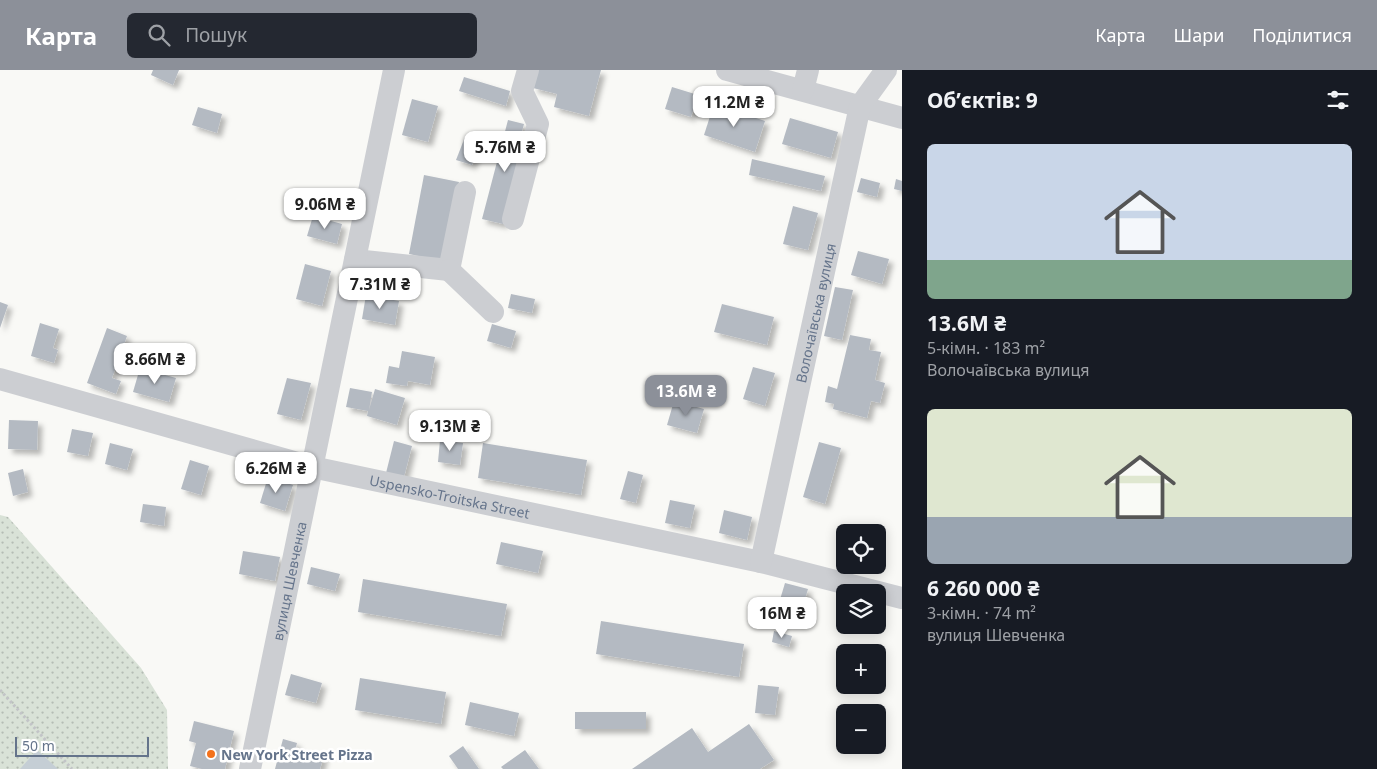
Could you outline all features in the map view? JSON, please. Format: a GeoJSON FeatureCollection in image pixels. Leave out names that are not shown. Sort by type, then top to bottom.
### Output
{"type":"FeatureCollection","features":[{"type":"Feature","properties":{"kind":"street","name":"вулиця Шевченка"},"geometry":{"type":"LineString","coordinates":[[250,769],[394,70]]}},
{"type":"Feature","properties":{"kind":"street"},"geometry":{"type":"LineString","coordinates":[[514,219],[538,124],[522,91],[528,70]]}},
{"type":"Feature","properties":{"kind":"street"},"geometry":{"type":"LineString","coordinates":[[728,70],[806,80],[860,106],[902,118]]}},
{"type":"Feature","properties":{"kind":"street","name":"Волочаївська вулиця"},"geometry":{"type":"LineString","coordinates":[[762,562],[860,106],[886,70]]}},
{"type":"Feature","properties":{"kind":"street"},"geometry":{"type":"LineString","coordinates":[[449,270],[465,192]]}},
{"type":"Feature","properties":{"kind":"street"},"geometry":{"type":"LineString","coordinates":[[355,260],[449,270],[493,312]]}},
{"type":"Feature","properties":{"kind":"street","name":"Uspensko-Troitska Street"},"geometry":{"type":"LineString","coordinates":[[0,380],[312,467],[762,562],[902,598]]}},
{"type":"Feature","properties":{"kind":"path"},"geometry":{"type":"LineString","coordinates":[[0,690],[72,769]]}},
{"type":"Feature","properties":{"kind":"shaded area"},"geometry":{"type":"Polygon","coordinates":[[[0,515],[8,517],[141,668],[167,710],[168,769],[0,769],[0,515]]]}},
{"type":"Feature","properties":{"kind":"shaded area"},"geometry":{"type":"Polygon","coordinates":[[[37,750],[58,769],[20,769],[37,750]]]}},
{"type":"Feature","properties":{"kind":"building"},"geometry":{"type":"Polygon","coordinates":[[[153,70],[179,70],[173,85],[151,75],[153,70]]]}},
{"type":"Feature","properties":{"kind":"building"},"geometry":{"type":"Polygon","coordinates":[[[538,70],[601,70],[589,116],[554,107],[557,94],[533,88],[538,70]]]}},
{"type":"Feature","properties":{"kind":"building"},"geometry":{"type":"Polygon","coordinates":[[[464,77],[510,91],[506,106],[459,91],[464,77]]]}},
{"type":"Feature","properties":{"kind":"building"},"geometry":{"type":"Polygon","coordinates":[[[672,87],[698,95],[691,117],[665,109],[672,87]]]}},
{"type":"Feature","properties":{"kind":"building"},"geometry":{"type":"Polygon","coordinates":[[[412,99],[438,106],[428,142],[402,135],[412,99]]]}},
{"type":"Feature","properties":{"kind":"building"},"geometry":{"type":"Polygon","coordinates":[[[714,104],[765,121],[755,152],[704,135],[714,104]]]}},
{"type":"Feature","properties":{"kind":"building"},"geometry":{"type":"Polygon","coordinates":[[[198,107],[222,114],[217,133],[192,125],[198,107]]]}},
{"type":"Feature","properties":{"kind":"building"},"geometry":{"type":"Polygon","coordinates":[[[790,118],[838,132],[831,158],[782,144],[790,118]]]}},
{"type":"Feature","properties":{"kind":"building"},"geometry":{"type":"Polygon","coordinates":[[[508,120],[524,124],[521,135],[526,136],[503,224],[482,219],[508,120]]]}},
{"type":"Feature","properties":{"kind":"building"},"geometry":{"type":"Polygon","coordinates":[[[465,137],[481,142],[472,165],[456,160],[465,137]]]}},
{"type":"Feature","properties":{"kind":"building"},"geometry":{"type":"Polygon","coordinates":[[[752,159],[825,176],[821,191],[749,175],[752,159]]]}},
{"type":"Feature","properties":{"kind":"building"},"geometry":{"type":"Polygon","coordinates":[[[424,175],[459,182],[444,261],[409,254],[424,175]]]}},
{"type":"Feature","properties":{"kind":"building"},"geometry":{"type":"Polygon","coordinates":[[[861,178],[880,183],[877,197],[857,192],[861,178]]]}},
{"type":"Feature","properties":{"kind":"building"},"geometry":{"type":"Polygon","coordinates":[[[896,179],[902,181],[902,191],[894,189],[896,179]]]}},
{"type":"Feature","properties":{"kind":"building"},"geometry":{"type":"Polygon","coordinates":[[[793,206],[818,213],[808,250],[783,244],[793,206]]]}},
{"type":"Feature","properties":{"kind":"building"},"geometry":{"type":"Polygon","coordinates":[[[313,216],[342,224],[337,244],[307,236],[313,216]]]}},
{"type":"Feature","properties":{"kind":"building"},"geometry":{"type":"Polygon","coordinates":[[[858,251],[889,259],[882,284],[851,275],[858,251]]]}},
{"type":"Feature","properties":{"kind":"building"},"geometry":{"type":"Polygon","coordinates":[[[305,264],[331,271],[322,306],[296,299],[305,264]]]}},
{"type":"Feature","properties":{"kind":"building"},"geometry":{"type":"Polygon","coordinates":[[[835,287],[853,290],[842,340],[824,336],[835,287]]]}},
{"type":"Feature","properties":{"kind":"building"},"geometry":{"type":"Polygon","coordinates":[[[511,294],[535,299],[532,313],[508,308],[511,294]]]}},
{"type":"Feature","properties":{"kind":"building"},"geometry":{"type":"Polygon","coordinates":[[[366,295],[399,301],[395,325],[362,319],[366,295]]]}},
{"type":"Feature","properties":{"kind":"building"},"geometry":{"type":"Polygon","coordinates":[[[0,302],[8,305],[0,328],[0,302]]]}},
{"type":"Feature","properties":{"kind":"building"},"geometry":{"type":"Polygon","coordinates":[[[722,304],[774,317],[767,345],[714,332],[722,304]]]}},
{"type":"Feature","properties":{"kind":"building"},"geometry":{"type":"Polygon","coordinates":[[[40,323],[59,329],[53,348],[58,350],[54,363],[31,356],[40,323]]]}},
{"type":"Feature","properties":{"kind":"building"},"geometry":{"type":"Polygon","coordinates":[[[492,324],[516,331],[511,348],[487,341],[492,324]]]}},
{"type":"Feature","properties":{"kind":"building"},"geometry":{"type":"Polygon","coordinates":[[[107,328],[127,336],[112,378],[121,381],[116,394],[87,383],[107,328]]]}},
{"type":"Feature","properties":{"kind":"building"},"geometry":{"type":"Polygon","coordinates":[[[850,335],[871,339],[869,350],[881,352],[875,380],[885,383],[880,403],[871,401],[867,418],[833,409],[834,404],[825,402],[828,386],[837,389],[850,335]]]}},
{"type":"Feature","properties":{"kind":"building"},"geometry":{"type":"Polygon","coordinates":[[[402,351],[435,357],[430,385],[408,381],[407,386],[386,383],[389,366],[399,368],[402,351]]]}},
{"type":"Feature","properties":{"kind":"building"},"geometry":{"type":"Polygon","coordinates":[[[753,367],[775,373],[765,406],[743,399],[753,367]]]}},
{"type":"Feature","properties":{"kind":"building"},"geometry":{"type":"Polygon","coordinates":[[[140,368],[176,378],[169,402],[133,392],[140,368]]]}},
{"type":"Feature","properties":{"kind":"building"},"geometry":{"type":"Polygon","coordinates":[[[287,378],[311,383],[301,420],[277,414],[287,378]]]}},
{"type":"Feature","properties":{"kind":"building"},"geometry":{"type":"Polygon","coordinates":[[[350,388],[372,392],[369,410],[375,389],[405,398],[397,425],[367,416],[368,411],[346,407],[350,388]]]}},
{"type":"Feature","properties":{"kind":"building"},"geometry":{"type":"Polygon","coordinates":[[[674,401],[704,409],[697,433],[667,425],[674,401]]]}},
{"type":"Feature","properties":{"kind":"building"},"geometry":{"type":"Polygon","coordinates":[[[9,420],[38,421],[37,450],[8,449],[9,420]]]}},
{"type":"Feature","properties":{"kind":"building"},"geometry":{"type":"Polygon","coordinates":[[[72,429],[93,433],[88,456],[67,452],[72,429]]]}},
{"type":"Feature","properties":{"kind":"building"},"geometry":{"type":"Polygon","coordinates":[[[440,440],[463,443],[460,465],[438,462],[440,440]]]}},
{"type":"Feature","properties":{"kind":"building"},"geometry":{"type":"Polygon","coordinates":[[[394,441],[412,446],[404,477],[386,473],[394,441]]]}},
{"type":"Feature","properties":{"kind":"building"},"geometry":{"type":"Polygon","coordinates":[[[819,442],[841,448],[825,504],[803,497],[819,442]]]}},
{"type":"Feature","properties":{"kind":"building"},"geometry":{"type":"Polygon","coordinates":[[[110,443],[133,449],[127,470],[105,464],[110,443]]]}},
{"type":"Feature","properties":{"kind":"building"},"geometry":{"type":"Polygon","coordinates":[[[483,443],[587,460],[581,495],[478,478],[483,443]]]}},
{"type":"Feature","properties":{"kind":"building"},"geometry":{"type":"Polygon","coordinates":[[[190,460],[209,466],[201,495],[181,489],[190,460]]]}},
{"type":"Feature","properties":{"kind":"building"},"geometry":{"type":"Polygon","coordinates":[[[23,469],[28,492],[13,496],[8,473],[23,469]]]}},
{"type":"Feature","properties":{"kind":"building"},"geometry":{"type":"Polygon","coordinates":[[[628,471],[643,475],[636,503],[620,499],[628,471]]]}},
{"type":"Feature","properties":{"kind":"building"},"geometry":{"type":"Polygon","coordinates":[[[268,477],[293,485],[285,511],[260,503],[268,477]]]}},
{"type":"Feature","properties":{"kind":"building"},"geometry":{"type":"Polygon","coordinates":[[[670,500],[695,505],[690,528],[665,523],[670,500]]]}},
{"type":"Feature","properties":{"kind":"building"},"geometry":{"type":"Polygon","coordinates":[[[143,504],[166,507],[164,526],[140,522],[143,504]]]}},
{"type":"Feature","properties":{"kind":"building"},"geometry":{"type":"Polygon","coordinates":[[[724,510],[752,517],[747,540],[719,533],[724,510]]]}},
{"type":"Feature","properties":{"kind":"building"},"geometry":{"type":"Polygon","coordinates":[[[501,542],[543,551],[538,573],[496,564],[501,542]]]}},
{"type":"Feature","properties":{"kind":"building"},"geometry":{"type":"Polygon","coordinates":[[[243,551],[280,557],[275,581],[239,574],[243,551]]]}},
{"type":"Feature","properties":{"kind":"building"},"geometry":{"type":"Polygon","coordinates":[[[311,567],[340,574],[335,591],[307,584],[311,567]]]}},
{"type":"Feature","properties":{"kind":"building"},"geometry":{"type":"Polygon","coordinates":[[[363,579],[507,604],[501,636],[358,612],[363,579]]]}},
{"type":"Feature","properties":{"kind":"building"},"geometry":{"type":"Polygon","coordinates":[[[785,583],[808,589],[799,620],[776,613],[785,583]]]}},
{"type":"Feature","properties":{"kind":"building"},"geometry":{"type":"Polygon","coordinates":[[[601,621],[744,644],[739,677],[596,654],[601,621]]]}},
{"type":"Feature","properties":{"kind":"building"},"geometry":{"type":"Polygon","coordinates":[[[774,631],[792,636],[789,647],[772,642],[774,631]]]}},
{"type":"Feature","properties":{"kind":"building"},"geometry":{"type":"Polygon","coordinates":[[[291,674],[322,683],[316,703],[285,695],[291,674]]]}},
{"type":"Feature","properties":{"kind":"building"},"geometry":{"type":"Polygon","coordinates":[[[360,678],[446,692],[441,724],[355,710],[360,678]]]}},
{"type":"Feature","properties":{"kind":"building"},"geometry":{"type":"Polygon","coordinates":[[[758,685],[779,687],[775,715],[755,713],[758,685]]]}},
{"type":"Feature","properties":{"kind":"building"},"geometry":{"type":"Polygon","coordinates":[[[470,702],[519,713],[514,736],[465,725],[470,702]]]}},
{"type":"Feature","properties":{"kind":"building"},"geometry":{"type":"Polygon","coordinates":[[[575,712],[646,712],[646,729],[575,729],[575,712]]]}},
{"type":"Feature","properties":{"kind":"building","name":"New York Street Pizza"},"geometry":{"type":"Polygon","coordinates":[[[194,721],[234,731],[225,769],[202,769],[190,766],[196,743],[189,741],[194,721]]]}},
{"type":"Feature","properties":{"kind":"building"},"geometry":{"type":"Polygon","coordinates":[[[749,724],[774,760],[760,769],[632,769],[692,728],[708,752],[749,724]]]}},
{"type":"Feature","properties":{"kind":"building"},"geometry":{"type":"Polygon","coordinates":[[[283,739],[297,743],[295,751],[306,754],[307,751],[324,755],[320,769],[275,769],[283,739]]]}},
{"type":"Feature","properties":{"kind":"building"},"geometry":{"type":"Polygon","coordinates":[[[463,746],[479,769],[458,769],[449,756],[463,746]]]}},
{"type":"Feature","properties":{"kind":"building"},"geometry":{"type":"Polygon","coordinates":[[[525,750],[539,769],[503,769],[501,767],[525,750]]]}},
{"type":"Feature","properties":{"kind":"place","name":"New York Street Pizza"},"geometry":{"type":"Point","coordinates":[211,754]}}]}
